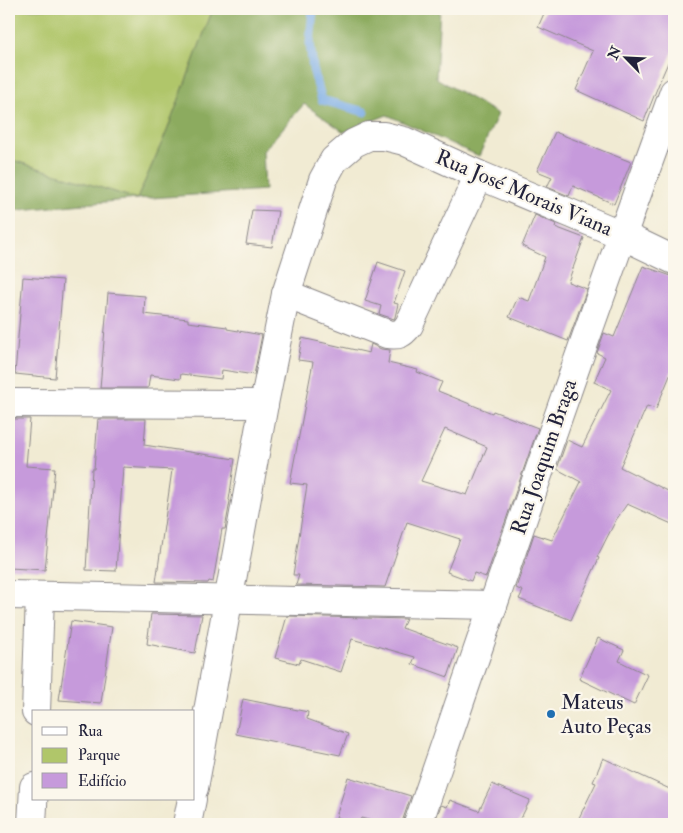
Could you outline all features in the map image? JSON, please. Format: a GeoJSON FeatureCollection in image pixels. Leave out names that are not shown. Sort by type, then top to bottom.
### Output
{"type":"FeatureCollection","features":[{"type":"Feature","properties":{"kind":"street","name":"Rua Joaquim Braga"},"geometry":{"type":"LineString","coordinates":[[418,824],[622,235],[674,92]]}},
{"type":"Feature","properties":{"kind":"street","name":"Rua José Morais Viana"},"geometry":{"type":"LineString","coordinates":[[286,294],[322,180],[334,160],[354,142],[370,136],[384,136],[404,141],[479,175],[622,235],[674,260]]}},
{"type":"Feature","properties":{"kind":"street"},"geometry":{"type":"LineString","coordinates":[[195,782],[286,294],[387,334],[396,336],[403,332],[409,325],[479,175]]}},
{"type":"Feature","properties":{"kind":"street"},"geometry":{"type":"LineString","coordinates":[[9,403],[264,404]]}},
{"type":"Feature","properties":{"kind":"street"},"geometry":{"type":"LineString","coordinates":[[9,595],[493,605]]}},
{"type":"Feature","properties":{"kind":"street"},"geometry":{"type":"LineString","coordinates":[[36,710],[40,596]]}},
{"type":"Feature","properties":{"kind":"street"},"geometry":{"type":"LineString","coordinates":[[32,824],[33,800]]}},
{"type":"Feature","properties":{"kind":"street"},"geometry":{"type":"LineString","coordinates":[[187,824],[192,800]]}},
{"type":"Feature","properties":{"kind":"green space"},"geometry":{"type":"Polygon","coordinates":[[[9,9],[213,9],[167,131],[137,199],[9,159],[9,9]]]}},
{"type":"Feature","properties":{"kind":"green space"},"geometry":{"type":"Polygon","coordinates":[[[213,9],[440,9],[436,78],[498,114],[479,156],[387,115],[344,132],[304,104],[263,151],[265,190],[137,199],[167,131],[213,9]]]}},
{"type":"Feature","properties":{"kind":"green space"},"geometry":{"type":"Polygon","coordinates":[[[9,159],[137,199],[9,211],[9,159]]]}},
{"type":"Feature","properties":{"kind":"building"},"geometry":{"type":"Polygon","coordinates":[[[546,9],[674,9],[674,49],[644,121],[576,90],[593,51],[538,27],[546,9]]]}},
{"type":"Feature","properties":{"kind":"building"},"geometry":{"type":"Polygon","coordinates":[[[555,132],[631,162],[614,204],[573,186],[569,196],[547,187],[552,177],[537,171],[555,132]]]}},
{"type":"Feature","properties":{"kind":"building"},"geometry":{"type":"Polygon","coordinates":[[[252,210],[278,211],[272,247],[246,244],[252,210]]]}},
{"type":"Feature","properties":{"kind":"building"},"geometry":{"type":"Polygon","coordinates":[[[535,215],[556,224],[555,227],[584,238],[568,282],[587,289],[568,341],[509,317],[518,297],[529,301],[545,257],[522,246],[535,215]]]}},
{"type":"Feature","properties":{"kind":"building"},"geometry":{"type":"Polygon","coordinates":[[[378,262],[405,271],[394,303],[398,304],[394,319],[379,314],[381,306],[365,301],[378,262]]]}},
{"type":"Feature","properties":{"kind":"building"},"geometry":{"type":"Polygon","coordinates":[[[643,266],[674,277],[674,366],[656,409],[647,406],[620,467],[674,494],[674,525],[627,504],[616,520],[597,557],[599,558],[571,620],[519,599],[523,591],[516,588],[534,534],[552,540],[581,482],[557,469],[567,440],[582,447],[611,390],[594,382],[605,357],[597,353],[604,333],[614,337],[643,266]]]}},
{"type":"Feature","properties":{"kind":"building"},"geometry":{"type":"Polygon","coordinates":[[[23,277],[63,280],[55,378],[15,374],[23,277]]]}},
{"type":"Feature","properties":{"kind":"building"},"geometry":{"type":"Polygon","coordinates":[[[108,293],[145,296],[144,314],[188,319],[188,322],[227,327],[227,329],[262,335],[254,375],[222,370],[221,379],[181,374],[180,379],[150,375],[148,388],[100,388],[108,293]]]}},
{"type":"Feature","properties":{"kind":"building"},"geometry":{"type":"Polygon","coordinates":[[[302,338],[369,353],[371,344],[381,349],[390,350],[388,363],[418,370],[417,372],[442,382],[438,391],[492,413],[493,411],[538,428],[486,577],[474,573],[471,581],[447,572],[460,539],[407,522],[385,587],[296,585],[299,575],[293,575],[307,485],[290,483],[313,362],[298,360],[302,338]],[[445,429],[421,481],[467,495],[487,447],[445,429]]]}},
{"type":"Feature","properties":{"kind":"building"},"geometry":{"type":"Polygon","coordinates":[[[9,419],[30,419],[26,466],[55,468],[45,570],[9,568],[9,419]]]}},
{"type":"Feature","properties":{"kind":"building"},"geometry":{"type":"Polygon","coordinates":[[[98,419],[146,419],[144,445],[235,459],[225,529],[222,529],[213,582],[156,582],[172,470],[123,467],[116,571],[86,570],[92,469],[94,469],[98,419]]]}},
{"type":"Feature","properties":{"kind":"building"},"geometry":{"type":"Polygon","coordinates":[[[151,614],[202,615],[195,653],[147,644],[151,614]]]}},
{"type":"Feature","properties":{"kind":"building"},"geometry":{"type":"Polygon","coordinates":[[[287,616],[406,619],[402,628],[458,648],[448,677],[412,664],[415,657],[352,639],[341,672],[301,659],[299,664],[275,658],[287,616]]]}},
{"type":"Feature","properties":{"kind":"building"},"geometry":{"type":"Polygon","coordinates":[[[71,621],[112,627],[101,703],[59,700],[71,621]]]}},
{"type":"Feature","properties":{"kind":"building"},"geometry":{"type":"Polygon","coordinates":[[[598,638],[624,650],[619,661],[648,675],[634,705],[579,679],[598,638]]]}},
{"type":"Feature","properties":{"kind":"building"},"geometry":{"type":"Polygon","coordinates":[[[243,699],[308,712],[307,719],[348,734],[340,755],[236,734],[243,699]]]}},
{"type":"Feature","properties":{"kind":"building"},"geometry":{"type":"Polygon","coordinates":[[[603,758],[674,791],[674,824],[576,824],[596,783],[593,782],[603,758]]]}},
{"type":"Feature","properties":{"kind":"building"},"geometry":{"type":"Polygon","coordinates":[[[348,777],[411,796],[403,824],[383,824],[361,818],[359,824],[336,817],[348,777]]]}},
{"type":"Feature","properties":{"kind":"building"},"geometry":{"type":"Polygon","coordinates":[[[492,784],[530,800],[518,824],[434,824],[441,805],[447,807],[450,800],[479,811],[492,784]]]}},
{"type":"Feature","properties":{"kind":"waterway"},"geometry":{"type":"LineString","coordinates":[[313,9],[310,43],[313,69],[322,100],[365,112]]}},
{"type":"Feature","properties":{"kind":"place","name":"Mateus Auto Peças"},"geometry":{"type":"Point","coordinates":[551,714]}}]}
